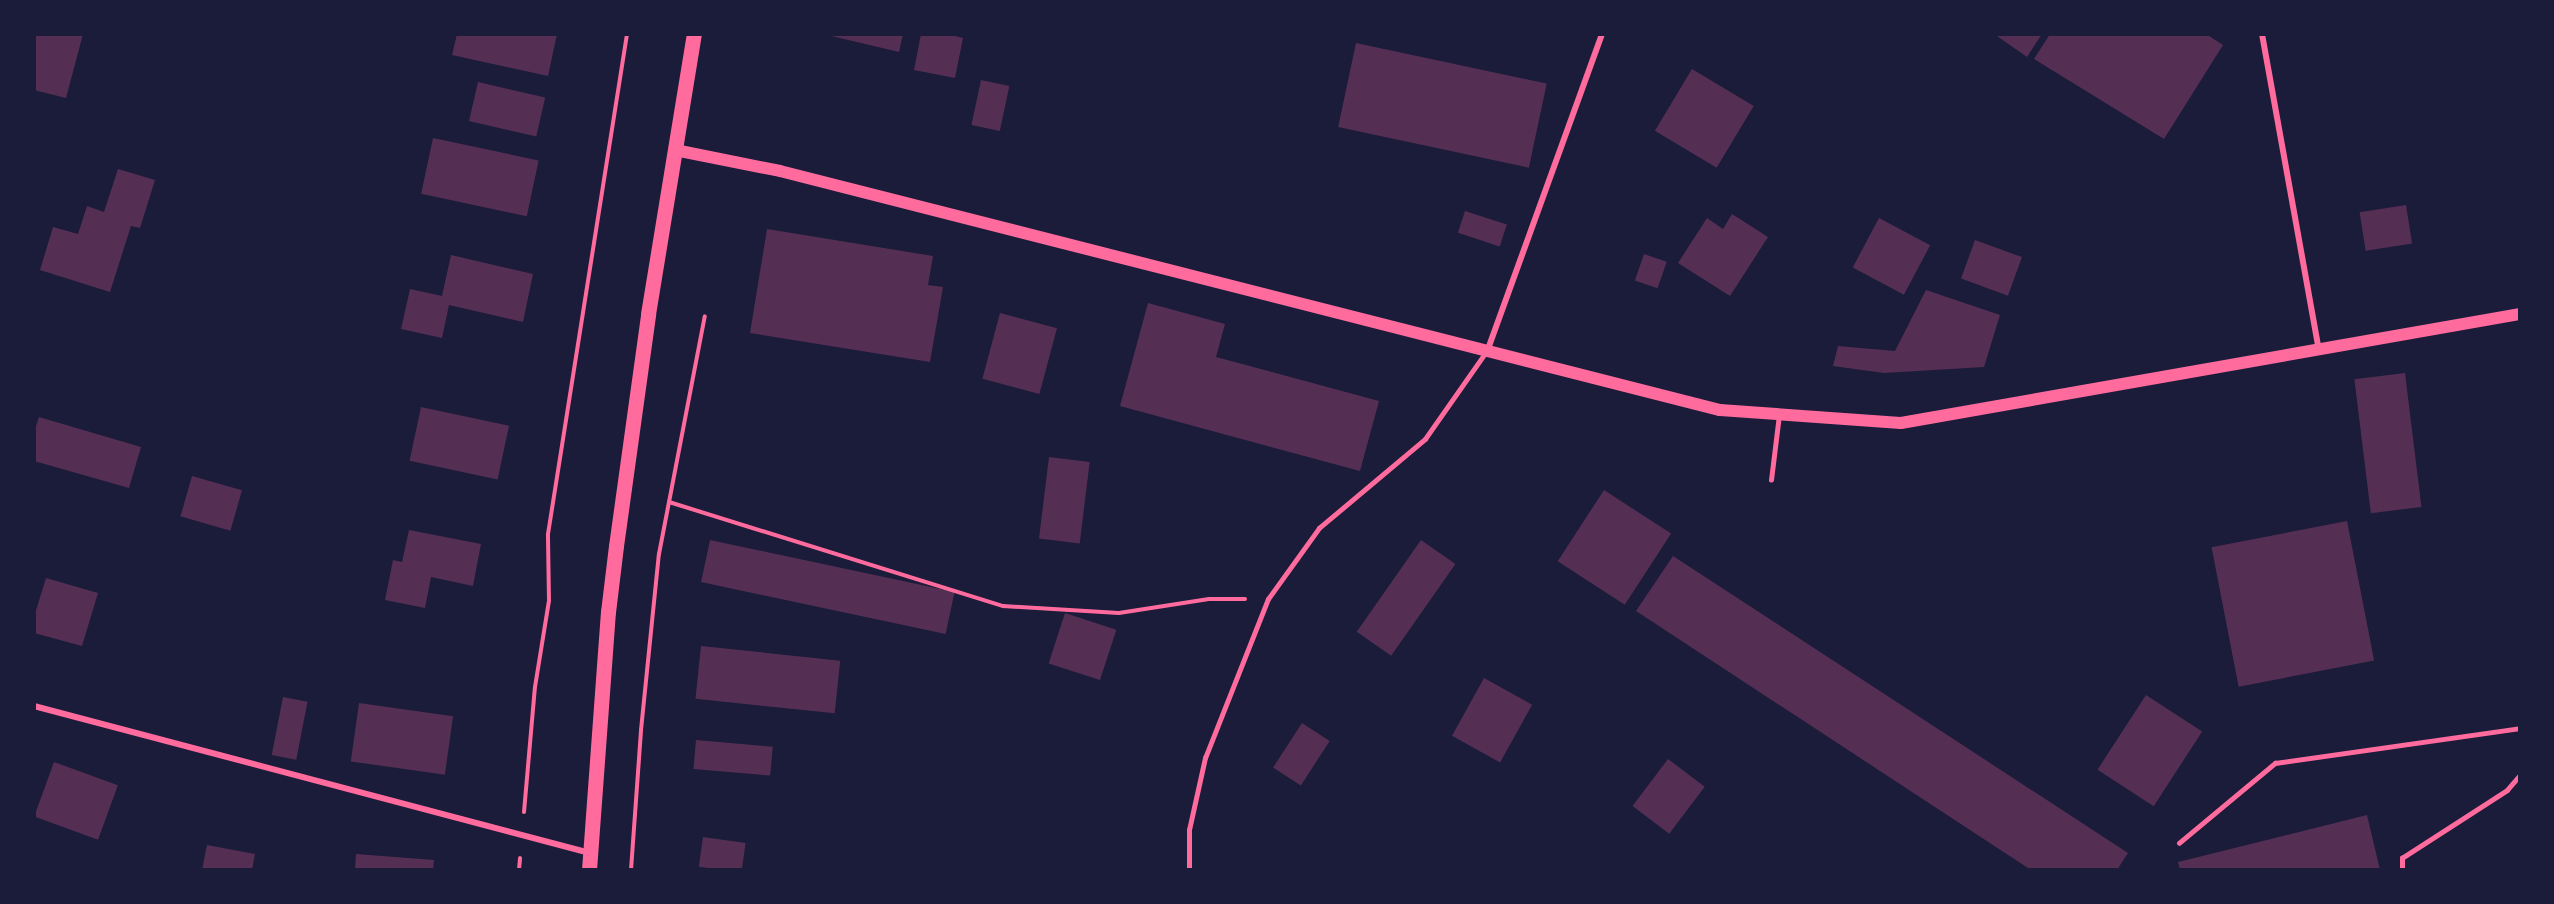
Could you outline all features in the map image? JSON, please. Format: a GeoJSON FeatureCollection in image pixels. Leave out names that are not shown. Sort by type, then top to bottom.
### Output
{"type":"FeatureCollection","features":[{"type":"Feature","properties":{"kind":"main road"},"geometry":{"type":"LineString","coordinates":[[589,870],[614,557],[648,314],[694,34]]}},
{"type":"Feature","properties":{"kind":"main road"},"geometry":{"type":"LineString","coordinates":[[675,150],[780,171],[1488,349],[1720,410],[1901,423],[2520,314]]}},
{"type":"Feature","properties":{"kind":"street"},"geometry":{"type":"LineString","coordinates":[[1488,349],[1602,34]]}},
{"type":"Feature","properties":{"kind":"street"},"geometry":{"type":"LineString","coordinates":[[2262,34],[2319,350]]}},
{"type":"Feature","properties":{"kind":"street"},"geometry":{"type":"LineString","coordinates":[[34,706],[522,833],[590,853]]}},
{"type":"Feature","properties":{"kind":"lane"},"geometry":{"type":"LineString","coordinates":[[1189,870],[1189,830],[1205,758],[1268,599],[1319,528],[1425,439],[1488,349]]}},
{"type":"Feature","properties":{"kind":"lane"},"geometry":{"type":"LineString","coordinates":[[1771,480],[1779,414]]}},
{"type":"Feature","properties":{"kind":"lane"},"geometry":{"type":"LineString","coordinates":[[2179,843],[2275,763],[2520,729]]}},
{"type":"Feature","properties":{"kind":"lane"},"geometry":{"type":"LineString","coordinates":[[2402,870],[2403,858],[2506,790],[2520,775]]}},
{"type":"Feature","properties":{"kind":"path"},"geometry":{"type":"LineString","coordinates":[[519,870],[535,687],[549,601],[548,534],[627,34]]}},
{"type":"Feature","properties":{"kind":"path"},"geometry":{"type":"LineString","coordinates":[[631,870],[641,730],[658,565],[705,316]]}},
{"type":"Feature","properties":{"kind":"path"},"geometry":{"type":"LineString","coordinates":[[669,502],[1003,606],[1119,613],[1209,599],[1268,599]]}},
{"type":"Feature","properties":{"kind":"building"},"geometry":{"type":"Polygon","coordinates":[[[34,34],[83,34],[66,98],[34,90],[34,34]]]}},
{"type":"Feature","properties":{"kind":"building"},"geometry":{"type":"Polygon","coordinates":[[[457,34],[557,34],[548,76],[452,55],[457,34]]]}},
{"type":"Feature","properties":{"kind":"building"},"geometry":{"type":"Polygon","coordinates":[[[823,34],[903,34],[899,52],[823,34]]]}},
{"type":"Feature","properties":{"kind":"building"},"geometry":{"type":"Polygon","coordinates":[[[921,34],[947,34],[963,38],[955,78],[914,70],[921,34]]]}},
{"type":"Feature","properties":{"kind":"building"},"geometry":{"type":"Polygon","coordinates":[[[1994,34],[2042,34],[2027,57],[1994,34]]]}},
{"type":"Feature","properties":{"kind":"building"},"geometry":{"type":"Polygon","coordinates":[[[2050,34],[2206,34],[2223,45],[2164,139],[2034,59],[2050,34]]]}},
{"type":"Feature","properties":{"kind":"building"},"geometry":{"type":"Polygon","coordinates":[[[1356,43],[1547,84],[1529,168],[1338,127],[1356,43]]]}},
{"type":"Feature","properties":{"kind":"building"},"geometry":{"type":"Polygon","coordinates":[[[1692,69],[1754,106],[1717,168],[1655,131],[1692,69]]]}},
{"type":"Feature","properties":{"kind":"building"},"geometry":{"type":"Polygon","coordinates":[[[981,80],[1009,86],[1000,131],[971,125],[981,80]]]}},
{"type":"Feature","properties":{"kind":"building"},"geometry":{"type":"Polygon","coordinates":[[[478,82],[545,98],[536,136],[469,121],[478,82]]]}},
{"type":"Feature","properties":{"kind":"building"},"geometry":{"type":"Polygon","coordinates":[[[433,138],[539,160],[527,216],[421,194],[433,138]]]}},
{"type":"Feature","properties":{"kind":"building"},"geometry":{"type":"Polygon","coordinates":[[[118,169],[155,180],[140,228],[131,226],[110,292],[40,270],[53,227],[78,234],[87,206],[104,212],[118,169]]]}},
{"type":"Feature","properties":{"kind":"building"},"geometry":{"type":"Polygon","coordinates":[[[2406,205],[2412,244],[2366,251],[2360,212],[2406,205]]]}},
{"type":"Feature","properties":{"kind":"building"},"geometry":{"type":"Polygon","coordinates":[[[1465,211],[1507,225],[1500,246],[1458,233],[1465,211]]]}},
{"type":"Feature","properties":{"kind":"building"},"geometry":{"type":"Polygon","coordinates":[[[1732,214],[1768,237],[1730,296],[1678,263],[1707,218],[1723,229],[1732,214]]]}},
{"type":"Feature","properties":{"kind":"building"},"geometry":{"type":"Polygon","coordinates":[[[1879,218],[1930,245],[1904,295],[1853,267],[1879,218]]]}},
{"type":"Feature","properties":{"kind":"building"},"geometry":{"type":"Polygon","coordinates":[[[767,229],[933,256],[928,285],[943,287],[930,362],[750,333],[767,229]]]}},
{"type":"Feature","properties":{"kind":"building"},"geometry":{"type":"Polygon","coordinates":[[[1975,240],[2022,257],[2008,296],[1961,279],[1975,240]]]}},
{"type":"Feature","properties":{"kind":"building"},"geometry":{"type":"Polygon","coordinates":[[[1644,254],[1667,262],[1658,288],[1635,280],[1644,254]]]}},
{"type":"Feature","properties":{"kind":"building"},"geometry":{"type":"Polygon","coordinates":[[[451,255],[533,274],[523,322],[449,305],[442,338],[401,329],[410,289],[442,296],[451,255]]]}},
{"type":"Feature","properties":{"kind":"building"},"geometry":{"type":"Polygon","coordinates":[[[1926,290],[2000,315],[1984,367],[1884,373],[1833,366],[1838,346],[1895,351],[1926,290]]]}},
{"type":"Feature","properties":{"kind":"building"},"geometry":{"type":"Polygon","coordinates":[[[1148,303],[1225,324],[1216,357],[1379,401],[1360,471],[1120,406],[1148,303]]]}},
{"type":"Feature","properties":{"kind":"building"},"geometry":{"type":"Polygon","coordinates":[[[1000,313],[1057,328],[1039,394],[982,379],[1000,313]]]}},
{"type":"Feature","properties":{"kind":"building"},"geometry":{"type":"Polygon","coordinates":[[[2405,373],[2421,507],[2371,513],[2354,379],[2405,373]]]}},
{"type":"Feature","properties":{"kind":"building"},"geometry":{"type":"Polygon","coordinates":[[[421,407],[509,426],[498,480],[410,461],[421,407]]]}},
{"type":"Feature","properties":{"kind":"building"},"geometry":{"type":"Polygon","coordinates":[[[39,417],[141,447],[129,488],[34,461],[34,432],[39,417]]]}},
{"type":"Feature","properties":{"kind":"building"},"geometry":{"type":"Polygon","coordinates":[[[1049,457],[1090,462],[1080,543],[1039,538],[1049,457]]]}},
{"type":"Feature","properties":{"kind":"building"},"geometry":{"type":"Polygon","coordinates":[[[192,476],[242,490],[230,531],[180,516],[192,476]]]}},
{"type":"Feature","properties":{"kind":"building"},"geometry":{"type":"Polygon","coordinates":[[[1604,490],[1671,534],[1625,605],[1558,561],[1604,490]]]}},
{"type":"Feature","properties":{"kind":"building"},"geometry":{"type":"Polygon","coordinates":[[[2347,521],[2374,660],[2239,687],[2212,547],[2347,521]]]}},
{"type":"Feature","properties":{"kind":"building"},"geometry":{"type":"Polygon","coordinates":[[[409,530],[481,544],[473,586],[431,577],[425,608],[385,600],[393,560],[402,562],[409,530]]]}},
{"type":"Feature","properties":{"kind":"building"},"geometry":{"type":"Polygon","coordinates":[[[710,540],[955,592],[946,634],[701,582],[710,540]]]}},
{"type":"Feature","properties":{"kind":"building"},"geometry":{"type":"Polygon","coordinates":[[[1421,540],[1455,564],[1391,656],[1357,632],[1421,540]]]}},
{"type":"Feature","properties":{"kind":"building"},"geometry":{"type":"Polygon","coordinates":[[[1673,556],[2128,853],[2117,870],[2031,870],[1636,611],[1673,556]]]}},
{"type":"Feature","properties":{"kind":"building"},"geometry":{"type":"Polygon","coordinates":[[[46,578],[98,593],[82,646],[34,633],[34,617],[46,578]]]}},
{"type":"Feature","properties":{"kind":"building"},"geometry":{"type":"Polygon","coordinates":[[[1065,613],[1116,630],[1100,680],[1049,663],[1065,613]]]}},
{"type":"Feature","properties":{"kind":"building"},"geometry":{"type":"Polygon","coordinates":[[[701,646],[840,661],[835,713],[695,699],[701,646]]]}},
{"type":"Feature","properties":{"kind":"building"},"geometry":{"type":"Polygon","coordinates":[[[1484,678],[1532,705],[1500,762],[1452,736],[1484,678]]]}},
{"type":"Feature","properties":{"kind":"building"},"geometry":{"type":"Polygon","coordinates":[[[2146,695],[2202,731],[2154,806],[2098,770],[2146,695]]]}},
{"type":"Feature","properties":{"kind":"building"},"geometry":{"type":"Polygon","coordinates":[[[283,697],[308,702],[296,760],[272,755],[283,697]]]}},
{"type":"Feature","properties":{"kind":"building"},"geometry":{"type":"Polygon","coordinates":[[[359,703],[453,716],[445,775],[351,761],[359,703]]]}},
{"type":"Feature","properties":{"kind":"building"},"geometry":{"type":"Polygon","coordinates":[[[1302,723],[1330,741],[1301,785],[1273,767],[1302,723]]]}},
{"type":"Feature","properties":{"kind":"building"},"geometry":{"type":"Polygon","coordinates":[[[696,740],[773,747],[770,776],[693,769],[696,740]]]}},
{"type":"Feature","properties":{"kind":"building"},"geometry":{"type":"Polygon","coordinates":[[[1668,759],[1705,787],[1669,834],[1632,806],[1668,759]]]}},
{"type":"Feature","properties":{"kind":"building"},"geometry":{"type":"Polygon","coordinates":[[[54,762],[118,785],[98,840],[34,817],[54,762]]]}},
{"type":"Feature","properties":{"kind":"building"},"geometry":{"type":"Polygon","coordinates":[[[2367,815],[2380,870],[2180,870],[2178,862],[2367,815]]]}},
{"type":"Feature","properties":{"kind":"building"},"geometry":{"type":"Polygon","coordinates":[[[703,837],[746,843],[742,870],[699,867],[703,837]]]}},
{"type":"Feature","properties":{"kind":"building"},"geometry":{"type":"Polygon","coordinates":[[[207,845],[255,854],[252,870],[202,870],[207,845]]]}},
{"type":"Feature","properties":{"kind":"building"},"geometry":{"type":"Polygon","coordinates":[[[356,854],[434,860],[433,870],[355,870],[356,854]]]}}]}
